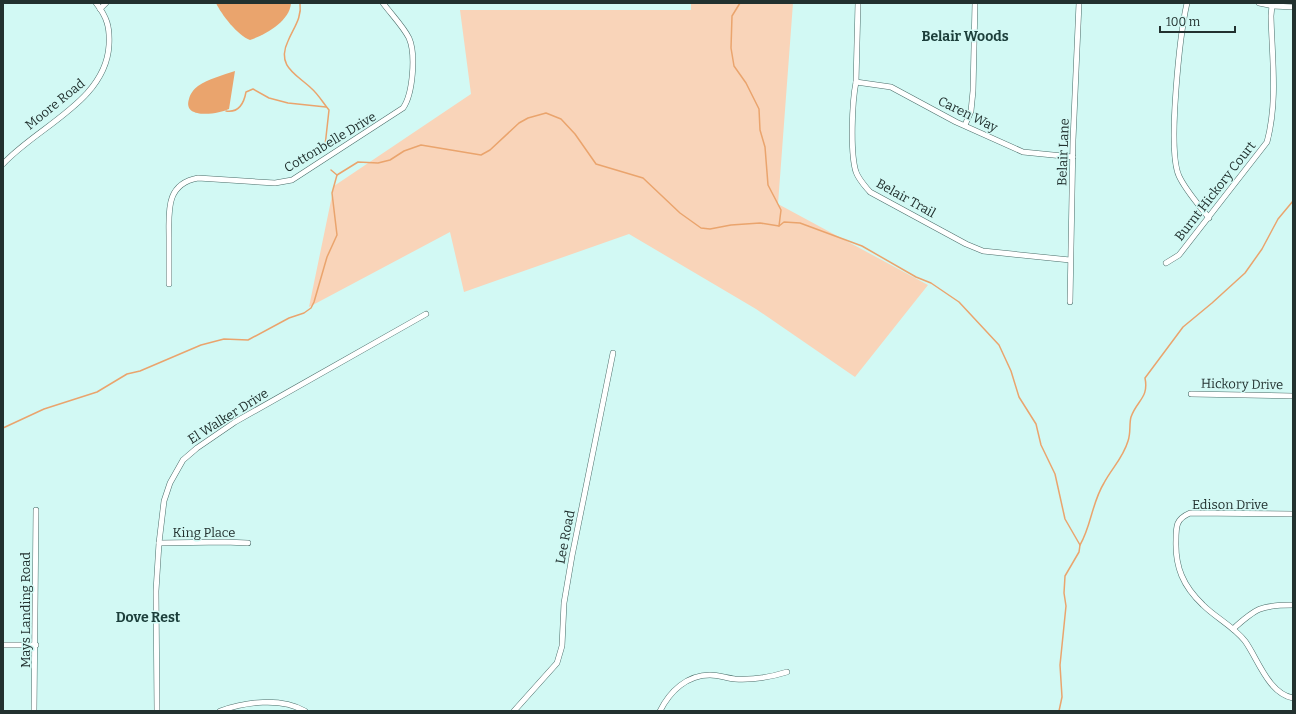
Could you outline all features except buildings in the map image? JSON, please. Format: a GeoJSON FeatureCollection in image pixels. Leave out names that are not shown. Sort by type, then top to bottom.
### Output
{"type":"FeatureCollection","features":[{"type":"Feature","properties":{"kind":"street","name":"Moore Road"},"geometry":{"type":"LineString","coordinates":[[3,164],[27,141],[82,99],[96,84],[104,70],[109,46],[109,23],[96,3]]}},
{"type":"Feature","properties":{"kind":"street"},"geometry":{"type":"LineString","coordinates":[[100,9],[106,3]]}},
{"type":"Feature","properties":{"kind":"street","name":"Cottonbelle Drive"},"geometry":{"type":"LineString","coordinates":[[169,284],[169,210],[173,195],[179,186],[190,180],[203,178],[275,183],[292,180],[403,108],[410,92],[411,47],[406,34],[383,3]]}},
{"type":"Feature","properties":{"kind":"street","name":"Belair Trail"},"geometry":{"type":"LineString","coordinates":[[858,3],[856,82],[854,94],[854,156],[860,180],[870,192],[966,244],[983,251],[1070,260]]}},
{"type":"Feature","properties":{"kind":"street"},"geometry":{"type":"LineString","coordinates":[[965,125],[971,111],[973,91],[975,3]]}},
{"type":"Feature","properties":{"kind":"street","name":"Belair Lane"},"geometry":{"type":"LineString","coordinates":[[1070,302],[1073,157],[1079,3]]}},
{"type":"Feature","properties":{"kind":"street"},"geometry":{"type":"LineString","coordinates":[[1186,3],[1176,108],[1176,166],[1180,176],[1209,218]]}},
{"type":"Feature","properties":{"kind":"street"},"geometry":{"type":"LineString","coordinates":[[1260,3],[1293,7]]}},
{"type":"Feature","properties":{"kind":"street","name":"Burnt Hickory Court"},"geometry":{"type":"LineString","coordinates":[[1166,263],[1179,255],[1267,142],[1272,125],[1274,95],[1271,16],[1272,5]]}},
{"type":"Feature","properties":{"kind":"street","name":"Caren Way"},"geometry":{"type":"LineString","coordinates":[[856,82],[891,86],[965,125],[1023,152],[1073,157]]}},
{"type":"Feature","properties":{"kind":"street","name":"El Walker Drive"},"geometry":{"type":"LineString","coordinates":[[156,711],[156,591],[159,543],[164,501],[170,483],[189,453],[235,422],[426,314]]}},
{"type":"Feature","properties":{"kind":"street","name":"Lee Road"},"geometry":{"type":"LineString","coordinates":[[514,711],[557,663],[562,646],[564,603],[572,556],[612,353]]}},
{"type":"Feature","properties":{"kind":"street","name":"Hickory Drive"},"geometry":{"type":"LineString","coordinates":[[1191,394],[1293,396]]}},
{"type":"Feature","properties":{"kind":"street","name":"Mays Landing Road"},"geometry":{"type":"LineString","coordinates":[[34,711],[36,645],[36,510]]}},
{"type":"Feature","properties":{"kind":"street","name":"Edison Drive"},"geometry":{"type":"LineString","coordinates":[[1293,514],[1190,513],[1180,518],[1176,525],[1176,556],[1180,575],[1203,606],[1233,629],[1244,640],[1271,683],[1282,692],[1293,698]]}},
{"type":"Feature","properties":{"kind":"street","name":"King Place"},"geometry":{"type":"LineString","coordinates":[[159,543],[248,543]]}},
{"type":"Feature","properties":{"kind":"street"},"geometry":{"type":"LineString","coordinates":[[1233,629],[1252,612],[1272,605],[1293,606]]}},
{"type":"Feature","properties":{"kind":"street"},"geometry":{"type":"LineString","coordinates":[[3,645],[36,645]]}},
{"type":"Feature","properties":{"kind":"street"},"geometry":{"type":"LineString","coordinates":[[660,711],[678,687],[690,679],[710,674],[735,679],[772,676],[787,672]]}},
{"type":"Feature","properties":{"kind":"street"},"geometry":{"type":"LineString","coordinates":[[220,711],[249,704],[283,702],[296,706],[305,711]]}},
{"type":"Feature","properties":{"kind":"shaded area"},"geometry":{"type":"Polygon","coordinates":[[[216,3],[291,3],[290,10],[282,21],[263,35],[250,40],[240,34],[230,24],[216,3]]]}},
{"type":"Feature","properties":{"kind":"shaded area"},"geometry":{"type":"Polygon","coordinates":[[[691,3],[793,3],[778,204],[928,285],[855,377],[756,309],[629,234],[464,292],[450,232],[309,307],[334,186],[471,94],[460,10],[691,10],[691,3]]]}},
{"type":"Feature","properties":{"kind":"shaded area"},"geometry":{"type":"Polygon","coordinates":[[[235,71],[229,109],[210,114],[196,113],[191,110],[188,106],[189,99],[191,93],[197,87],[211,79],[235,71]]]}},
{"type":"Feature","properties":{"kind":"waterway"},"geometry":{"type":"LineString","coordinates":[[300,3],[299,18],[288,41],[284,57],[289,69],[319,96],[329,110],[325,146]]}},
{"type":"Feature","properties":{"kind":"waterway"},"geometry":{"type":"LineString","coordinates":[[740,3],[732,16],[731,48],[734,66],[746,83],[759,109],[760,130],[765,147],[768,185],[781,210],[779,226]]}},
{"type":"Feature","properties":{"kind":"waterway"},"geometry":{"type":"LineString","coordinates":[[226,111],[238,109],[244,100],[246,92],[253,89],[269,98],[288,103],[326,107]]}},
{"type":"Feature","properties":{"kind":"waterway"},"geometry":{"type":"LineString","coordinates":[[3,428],[44,409],[97,392],[127,374],[140,371],[201,345],[224,339],[248,340],[289,318],[304,313],[311,308],[327,257],[337,235],[332,193],[337,175],[358,162],[378,163],[390,160],[404,151],[421,145],[481,155],[490,150],[519,123],[528,118],[546,113],[561,119],[575,134],[596,164],[643,178],[680,213],[701,228],[710,229],[731,225],[760,223],[779,226],[784,222],[800,223],[862,246],[916,277],[931,283],[959,302],[999,345],[1011,371],[1019,397],[1036,424],[1041,445],[1055,474],[1065,519],[1080,545],[1079,552],[1065,576],[1064,593],[1066,606],[1060,665],[1062,697],[1059,711]]}},
{"type":"Feature","properties":{"kind":"waterway"},"geometry":{"type":"LineString","coordinates":[[331,170],[337,175]]}},
{"type":"Feature","properties":{"kind":"waterway"},"geometry":{"type":"LineString","coordinates":[[1080,545],[1087,530],[1100,490],[1126,447],[1129,438],[1130,423],[1133,411],[1144,395],[1146,385],[1145,378],[1183,327],[1245,273],[1262,249],[1278,219],[1293,201]]}},
{"type":"Feature","properties":{"kind":"district","name":"Belair Woods"},"geometry":{"type":"Point","coordinates":[965,36]}},
{"type":"Feature","properties":{"kind":"district","name":"Dove Rest"},"geometry":{"type":"Point","coordinates":[148,617]}}]}
